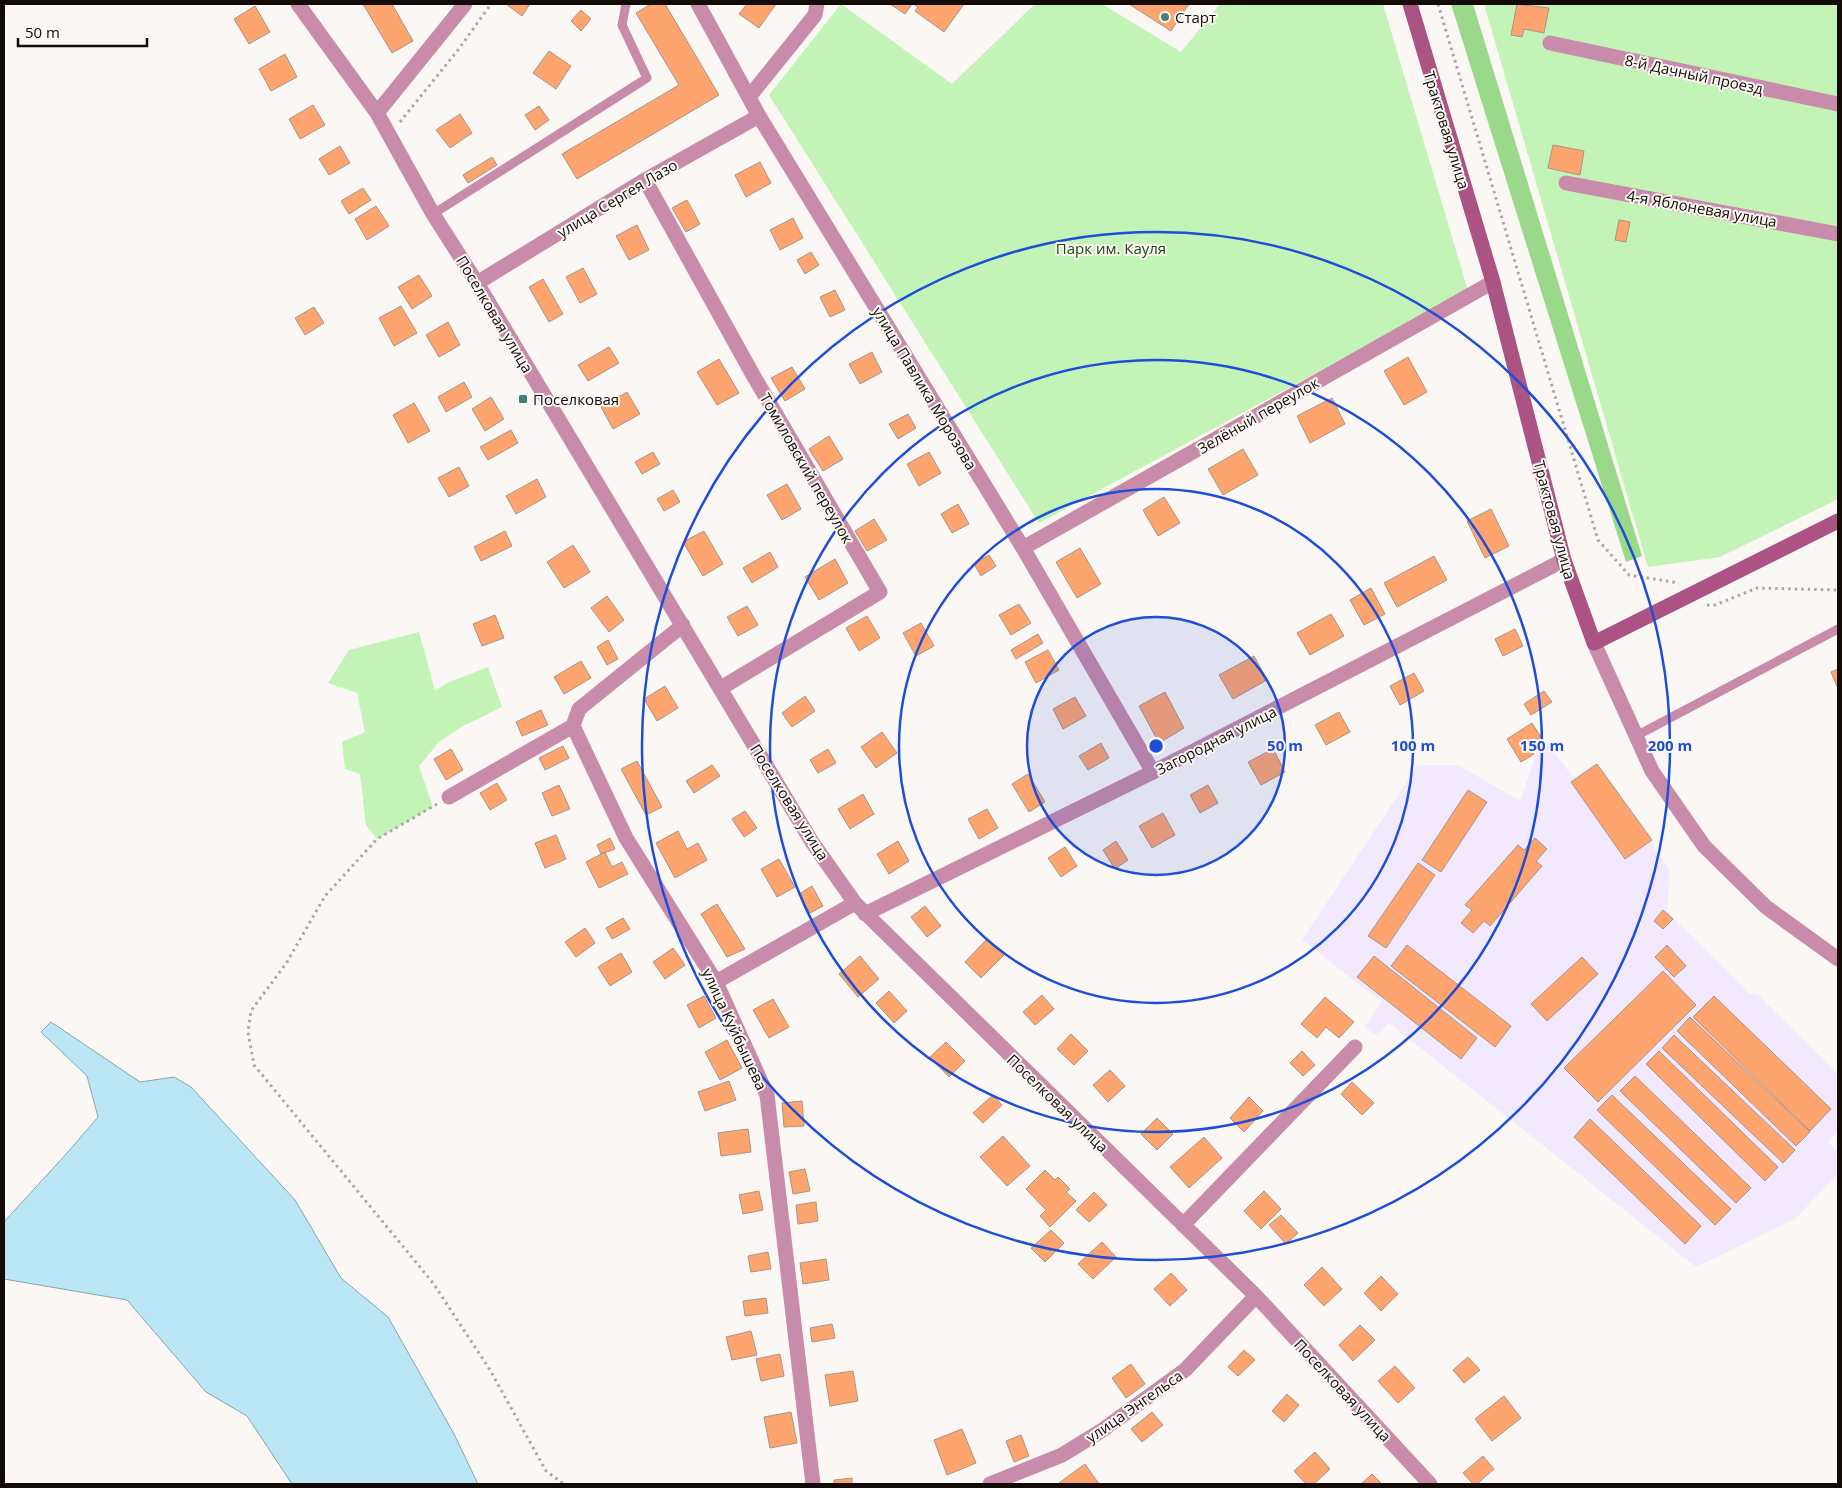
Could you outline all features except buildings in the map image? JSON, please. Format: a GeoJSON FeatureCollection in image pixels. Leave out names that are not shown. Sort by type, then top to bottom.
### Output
{"type":"FeatureCollection","features":[{"type":"Feature","properties":{"kind":"street","name":"Поселковая улица"},"geometry":{"type":"LineString","coordinates":[[298,4],[377,113],[434,214],[812,842],[860,908],[1256,1296],[1430,1484]]}},
{"type":"Feature","properties":{"kind":"street"},"geometry":{"type":"LineString","coordinates":[[377,113],[465,4]]}},
{"type":"Feature","properties":{"kind":"street","name":"улица Павлика Морозова"},"geometry":{"type":"LineString","coordinates":[[698,4],[758,116],[1023,548],[1153,772]]}},
{"type":"Feature","properties":{"kind":"street"},"geometry":{"type":"LineString","coordinates":[[749,97],[815,16],[816,4]]}},
{"type":"Feature","properties":{"kind":"street","name":"Трактовая улица"},"geometry":{"type":"LineString","coordinates":[[1410,4],[1493,282],[1564,560],[1594,643],[1652,770],[1704,846],[1766,907],[1838,959]]}},
{"type":"Feature","properties":{"kind":"street","name":"8-й Дачный проезд"},"geometry":{"type":"LineString","coordinates":[[1550,43],[1838,104]]}},
{"type":"Feature","properties":{"kind":"street","name":"улица Сергея Лазо"},"geometry":{"type":"LineString","coordinates":[[477,283],[645,180],[758,116]]}},
{"type":"Feature","properties":{"kind":"street","name":"Томиловский переулок"},"geometry":{"type":"LineString","coordinates":[[645,180],[753,375],[880,592],[721,688]]}},
{"type":"Feature","properties":{"kind":"street","name":"4-я Яблоневая улица"},"geometry":{"type":"LineString","coordinates":[[1566,183],[1838,234]]}},
{"type":"Feature","properties":{"kind":"street","name":"Зелёный переулок"},"geometry":{"type":"LineString","coordinates":[[1023,548],[1493,282]]}},
{"type":"Feature","properties":{"kind":"street"},"geometry":{"type":"LineString","coordinates":[[1594,643],[1838,521]]}},
{"type":"Feature","properties":{"kind":"street","name":"Загородная улица"},"geometry":{"type":"LineString","coordinates":[[716,982],[860,908],[1153,772],[1564,560]]}},
{"type":"Feature","properties":{"kind":"street"},"geometry":{"type":"LineString","coordinates":[[450,797],[572,726],[580,709],[683,625]]}},
{"type":"Feature","properties":{"kind":"street","name":"улица Куйбышева"},"geometry":{"type":"LineString","coordinates":[[572,726],[626,838],[716,982],[767,1095],[813,1484]]}},
{"type":"Feature","properties":{"kind":"street"},"geometry":{"type":"LineString","coordinates":[[1183,1225],[1355,1047]]}},
{"type":"Feature","properties":{"kind":"street","name":"улица Энгельса"},"geometry":{"type":"LineString","coordinates":[[990,1484],[1062,1455],[1100,1431],[1185,1370],[1256,1296]]}},
{"type":"Feature","properties":{"kind":"lane"},"geometry":{"type":"LineString","coordinates":[[434,214],[648,78],[622,25],[626,4]]}},
{"type":"Feature","properties":{"kind":"lane"},"geometry":{"type":"LineString","coordinates":[[1636,736],[1838,629]]}},
{"type":"Feature","properties":{"kind":"path"},"geometry":{"type":"LineString","coordinates":[[390,135],[458,50],[491,4]]}},
{"type":"Feature","properties":{"kind":"path"},"geometry":{"type":"LineString","coordinates":[[1438,4],[1598,540],[1629,575],[1686,584],[1696,604],[1714,606],[1757,588],[1838,590]]}},
{"type":"Feature","properties":{"kind":"path"},"geometry":{"type":"LineString","coordinates":[[450,797],[377,839],[325,896],[287,962],[251,1011],[248,1032],[254,1066],[433,1283],[490,1370],[546,1471],[564,1484]]}},
{"type":"Feature","properties":{"kind":"shaded area"},"geometry":{"type":"Polygon","coordinates":[[[1542,737],[1573,777],[1594,764],[1670,871],[1667,912],[1749,993],[1758,995],[1838,1074],[1838,1130],[1828,1142],[1838,1152],[1838,1174],[1795,1219],[1696,1267],[1389,1023],[1377,1036],[1364,1027],[1382,1002],[1302,940],[1418,765],[1458,765],[1520,801],[1542,737]]]}},
{"type":"Feature","properties":{"kind":"green space","name":"Парк им. Кауля"},"geometry":{"type":"Polygon","coordinates":[[[841,4],[952,84],[1035,4],[1102,4],[1181,52],[1220,4],[1383,4],[1468,291],[1039,523],[769,95],[841,4]]]}},
{"type":"Feature","properties":{"kind":"green space"},"geometry":{"type":"Polygon","coordinates":[[[1451,4],[1473,4],[1642,556],[1626,562],[1451,4]]]}},
{"type":"Feature","properties":{"kind":"green space"},"geometry":{"type":"Polygon","coordinates":[[[1484,4],[1838,4],[1838,499],[1720,557],[1648,567],[1484,4]]]}},
{"type":"Feature","properties":{"kind":"green space"},"geometry":{"type":"Polygon","coordinates":[[[419,632],[435,691],[447,683],[488,667],[502,707],[463,726],[439,742],[419,766],[433,807],[377,839],[366,825],[360,774],[345,769],[342,742],[365,732],[357,693],[328,683],[349,650],[419,632]]]}},
{"type":"Feature","properties":{"kind":"water"},"geometry":{"type":"Polygon","coordinates":[[[51,1022],[140,1082],[174,1077],[191,1087],[295,1200],[341,1278],[388,1317],[454,1434],[478,1484],[292,1484],[247,1416],[206,1392],[127,1300],[4,1279],[4,1222],[98,1117],[87,1076],[41,1032],[51,1022]]]}},
{"type":"Feature","properties":{"kind":"place","name":"Старт"},"geometry":{"type":"Point","coordinates":[1165,17]}},
{"type":"Feature","properties":{"kind":"place","name":"Поселковая"},"geometry":{"type":"Point","coordinates":[523,399]}}]}
